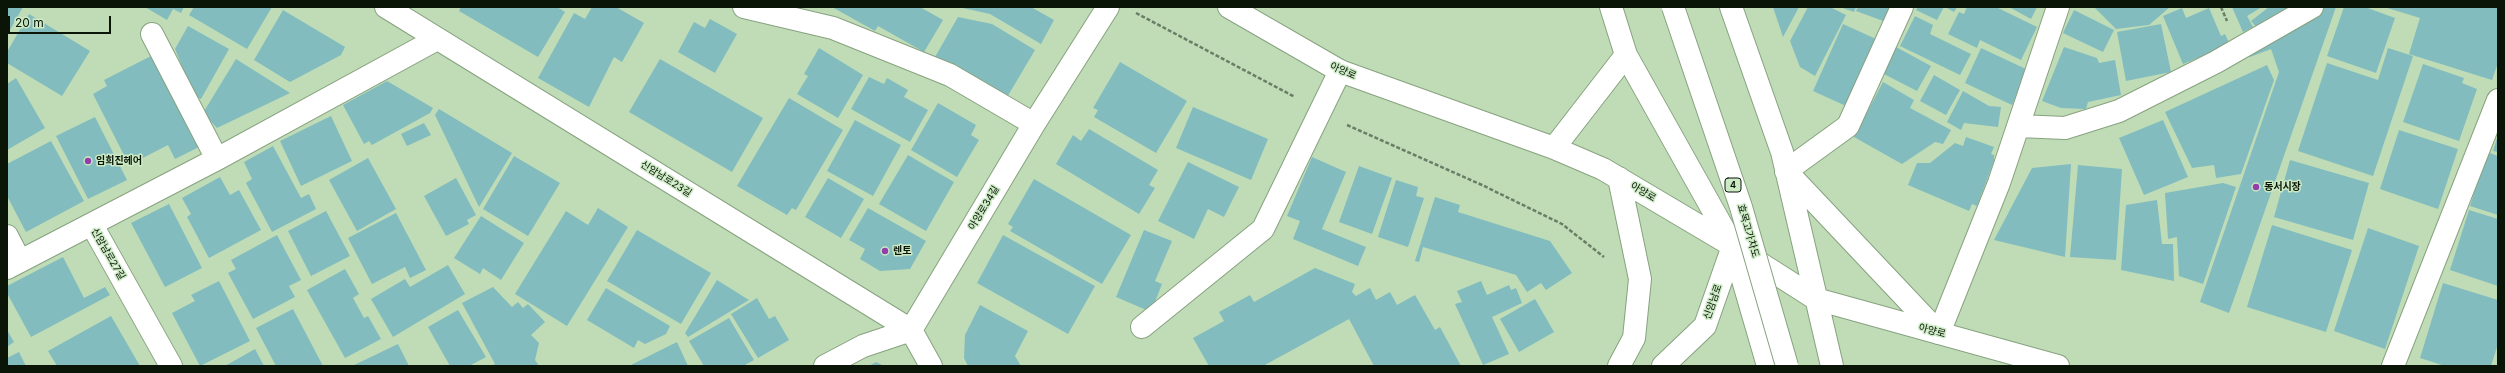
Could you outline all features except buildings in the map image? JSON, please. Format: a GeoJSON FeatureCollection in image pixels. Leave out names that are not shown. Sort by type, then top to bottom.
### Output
{"type":"FeatureCollection","features":[{"type":"Feature","properties":{"kind":"main road","name":"신암남로23길"},"geometry":{"type":"LineString","coordinates":[[386,7],[911,330],[931,366]]}},
{"type":"Feature","properties":{"kind":"main road"},"geometry":{"type":"LineString","coordinates":[[744,7],[841,31],[950,75],[1034,124]]}},
{"type":"Feature","properties":{"kind":"main road","name":"아양로34길"},"geometry":{"type":"LineString","coordinates":[[911,330],[1034,124],[1108,7]]}},
{"type":"Feature","properties":{"kind":"main road","name":"아양로"},"geometry":{"type":"LineString","coordinates":[[1229,7],[1340,71],[1554,148],[1619,178],[1733,246],[1816,299],[2058,366]]}},
{"type":"Feature","properties":{"kind":"main road"},"geometry":{"type":"LineString","coordinates":[[1611,7],[1626,55],[1733,246],[1768,366]]}},
{"type":"Feature","properties":{"kind":"main road","name":"효목고가차도"},"geometry":{"type":"LineString","coordinates":[[1673,7],[1741,207],[1787,366]]}},
{"type":"Feature","properties":{"kind":"main road"},"geometry":{"type":"LineString","coordinates":[[1731,7],[1782,152],[1832,366]]}},
{"type":"Feature","properties":{"kind":"main road"},"geometry":{"type":"LineString","coordinates":[[1786,170],[1848,126],[1902,7]]}},
{"type":"Feature","properties":{"kind":"main road"},"geometry":{"type":"LineString","coordinates":[[1786,170],[1939,333],[1999,183],[2058,7]]}},
{"type":"Feature","properties":{"kind":"main road"},"geometry":{"type":"LineString","coordinates":[[2019,126],[2065,128],[2119,111],[2216,62],[2312,7]]}},
{"type":"Feature","properties":{"kind":"main road"},"geometry":{"type":"LineString","coordinates":[[152,34],[217,159]]}},
{"type":"Feature","properties":{"kind":"main road"},"geometry":{"type":"LineString","coordinates":[[92,225],[217,159],[437,39]]}},
{"type":"Feature","properties":{"kind":"main road"},"geometry":{"type":"LineString","coordinates":[[1554,148],[1626,55]]}},
{"type":"Feature","properties":{"kind":"main road"},"geometry":{"type":"LineString","coordinates":[[1142,327],[1263,229],[1340,71]]}},
{"type":"Feature","properties":{"kind":"main road"},"geometry":{"type":"LineString","coordinates":[[2393,366],[2498,100]]}},
{"type":"Feature","properties":{"kind":"main road"},"geometry":{"type":"LineString","coordinates":[[1619,178],[1640,279],[1634,338],[1619,366]]}},
{"type":"Feature","properties":{"kind":"main road","name":"신암남로27길"},"geometry":{"type":"LineString","coordinates":[[14,265],[92,225],[171,366]]}},
{"type":"Feature","properties":{"kind":"main road"},"geometry":{"type":"LineString","coordinates":[[7,236],[14,265]]}},
{"type":"Feature","properties":{"kind":"main road","name":"신암남로"},"geometry":{"type":"LineString","coordinates":[[1664,366],[1705,326],[1733,246]]}},
{"type":"Feature","properties":{"kind":"main road"},"geometry":{"type":"LineString","coordinates":[[825,366],[863,346],[911,330]]}},
{"type":"Feature","properties":{"kind":"path"},"geometry":{"type":"LineString","coordinates":[[1132,11],[1320,111],[1562,224],[1605,258]]}},
{"type":"Feature","properties":{"kind":"place","name":"임희진헤어"},"geometry":{"type":"Point","coordinates":[88,161]}},
{"type":"Feature","properties":{"kind":"place","name":"동서시장"},"geometry":{"type":"Point","coordinates":[2256,187]}},
{"type":"Feature","properties":{"kind":"place","name":"렌토"},"geometry":{"type":"Point","coordinates":[885,251]}}]}
